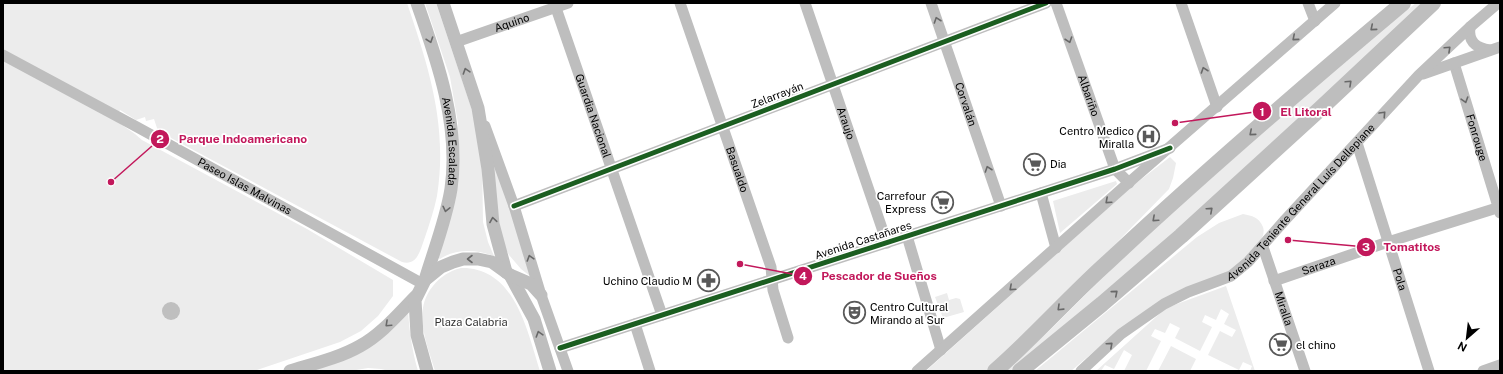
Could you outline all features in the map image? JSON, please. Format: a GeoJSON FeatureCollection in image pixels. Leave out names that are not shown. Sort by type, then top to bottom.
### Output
{"type":"FeatureCollection","features":[{"type":"Feature","properties":{"kind":"highway"},"geometry":{"type":"LineString","coordinates":[[995,371],[1107,262],[1302,88],[1403,3]]}},
{"type":"Feature","properties":{"kind":"highway"},"geometry":{"type":"LineString","coordinates":[[1020,371],[1102,304],[1181,236],[1433,3]]}},
{"type":"Feature","properties":{"kind":"main road","name":"Avenida Escalada"},"geometry":{"type":"LineString","coordinates":[[417,3],[441,76],[447,101],[452,150],[451,190],[442,227],[424,282]]}},
{"type":"Feature","properties":{"kind":"main road"},"geometry":{"type":"LineString","coordinates":[[443,3],[478,108],[488,169],[493,224],[508,273],[534,319],[550,371]]}},
{"type":"Feature","properties":{"kind":"main road"},"geometry":{"type":"LineString","coordinates":[[290,371],[340,355],[360,346],[377,334],[416,296],[424,282],[441,267],[453,262],[463,259],[478,259],[492,262],[508,273],[531,284],[541,295]]}},
{"type":"Feature","properties":{"kind":"main road"},"geometry":{"type":"LineString","coordinates":[[416,296],[417,335],[427,371]]}},
{"type":"Feature","properties":{"kind":"street","name":"Aquino"},"geometry":{"type":"LineString","coordinates":[[456,42],[568,3]]}},
{"type":"Feature","properties":{"kind":"street","name":"Basualdo"},"geometry":{"type":"LineString","coordinates":[[680,3],[771,267],[773,290],[788,338]]}},
{"type":"Feature","properties":{"kind":"street","name":"Araujo"},"geometry":{"type":"LineString","coordinates":[[805,3],[887,243]]}},
{"type":"Feature","properties":{"kind":"street","name":"Corvalán"},"geometry":{"type":"LineString","coordinates":[[931,3],[1000,206]]}},
{"type":"Feature","properties":{"kind":"street","name":"Zelarrayán"},"geometry":{"type":"LineString","coordinates":[[514,206],[1046,3]]}},
{"type":"Feature","properties":{"kind":"street","name":"Albariño"},"geometry":{"type":"LineString","coordinates":[[1056,3],[1115,169],[1129,183]]}},
{"type":"Feature","properties":{"kind":"street"},"geometry":{"type":"LineString","coordinates":[[1181,3],[1217,107]]}},
{"type":"Feature","properties":{"kind":"street"},"geometry":{"type":"LineString","coordinates":[[1308,3],[1315,21]]}},
{"type":"Feature","properties":{"kind":"street"},"geometry":{"type":"LineString","coordinates":[[917,371],[1335,3]]}},
{"type":"Feature","properties":{"kind":"street","name":"Avenida Teniente General Luís Dellepiane"},"geometry":{"type":"LineString","coordinates":[[1081,371],[1121,334],[1164,304],[1188,292],[1231,276],[1248,262],[1419,75],[1498,3]]}},
{"type":"Feature","properties":{"kind":"street","name":"Guardia Nacional"},"geometry":{"type":"LineString","coordinates":[[556,8],[662,315]]}},
{"type":"Feature","properties":{"kind":"street"},"geometry":{"type":"LineString","coordinates":[[1470,27],[1469,33],[1473,44],[1478,47],[1495,48]]}},
{"type":"Feature","properties":{"kind":"street"},"geometry":{"type":"LineString","coordinates":[[1419,75],[1495,48]]}},
{"type":"Feature","properties":{"kind":"street","name":"Paseo Islas Malvinas"},"geometry":{"type":"LineString","coordinates":[[3,55],[424,282]]}},
{"type":"Feature","properties":{"kind":"street","name":"Fonrouge"},"geometry":{"type":"LineString","coordinates":[[1454,63],[1499,209]]}},
{"type":"Feature","properties":{"kind":"street"},"geometry":{"type":"LineString","coordinates":[[478,108],[514,206],[541,295],[568,371]]}},
{"type":"Feature","properties":{"kind":"street","name":"Pola"},"geometry":{"type":"LineString","coordinates":[[1357,143],[1429,371]]}},
{"type":"Feature","properties":{"kind":"street","name":"Avenida Castañares"},"geometry":{"type":"LineString","coordinates":[[560,348],[1115,169],[1170,148]]}},
{"type":"Feature","properties":{"kind":"street"},"geometry":{"type":"LineString","coordinates":[[1041,193],[1056,248]]}},
{"type":"Feature","properties":{"kind":"street","name":"Saraza"},"geometry":{"type":"LineString","coordinates":[[1274,281],[1388,242],[1499,209]]}},
{"type":"Feature","properties":{"kind":"street"},"geometry":{"type":"LineString","coordinates":[[907,236],[941,350]]}},
{"type":"Feature","properties":{"kind":"street","name":"Miralla"},"geometry":{"type":"LineString","coordinates":[[1263,247],[1305,371]]}},
{"type":"Feature","properties":{"kind":"street"},"geometry":{"type":"LineString","coordinates":[[635,324],[650,371]]}},
{"type":"Feature","properties":{"kind":"street"},"geometry":{"type":"LineString","coordinates":[[1483,371],[1500,365]]}},
{"type":"Feature","properties":{"kind":"green space"},"geometry":{"type":"Polygon","coordinates":[[[3,3],[407,3],[429,74],[438,121],[440,145],[440,170],[436,202],[421,249],[417,257],[411,262],[402,262],[158,131],[154,119],[146,121],[145,117],[136,120],[120,110],[115,120],[142,140],[307,229],[393,280],[393,296],[378,316],[361,331],[340,342],[254,371],[3,371],[3,3]]]}},
{"type":"Feature","properties":{"kind":"green space"},"geometry":{"type":"Polygon","coordinates":[[[425,3],[436,3],[476,122],[482,157],[483,222],[488,242],[494,256],[481,252],[467,251],[446,255],[440,259],[437,257],[458,161],[458,123],[450,77],[425,3]]]}},
{"type":"Feature","properties":{"kind":"green space"},"geometry":{"type":"Polygon","coordinates":[[[1416,3],[1423,3],[1381,45],[1141,263],[1010,371],[1006,371],[1049,331],[1142,239],[1359,48],[1416,3]]]}},
{"type":"Feature","properties":{"kind":"green space"},"geometry":{"type":"Polygon","coordinates":[[[491,153],[532,274],[530,276],[521,269],[509,255],[501,240],[491,153]]]}},
{"type":"Feature","properties":{"kind":"green space"},"geometry":{"type":"Polygon","coordinates":[[[1170,157],[1176,163],[1169,189],[1019,343],[986,371],[926,371],[1130,188],[1170,157]]]}},
{"type":"Feature","properties":{"kind":"green space"},"geometry":{"type":"Polygon","coordinates":[[[1116,181],[1117,184],[1060,233],[1053,201],[1116,181]]]}},
{"type":"Feature","properties":{"kind":"green space"},"geometry":{"type":"Polygon","coordinates":[[[1243,214],[1252,216],[1259,221],[1263,227],[1263,234],[1255,248],[1233,268],[1220,277],[1104,343],[1071,371],[1035,371],[1197,237],[1219,223],[1243,214]]]}},
{"type":"Feature","properties":{"kind":"green space","name":"Plaza Calabria"},"geometry":{"type":"Polygon","coordinates":[[[461,268],[479,270],[494,278],[506,289],[524,320],[540,371],[435,371],[425,339],[422,317],[423,306],[433,286],[439,280],[445,275],[461,268]]]}},
{"type":"Feature","properties":{"kind":"green space"},"geometry":{"type":"Polygon","coordinates":[[[1226,286],[1255,371],[1250,371],[1252,366],[1243,362],[1239,370],[1208,355],[1220,331],[1232,337],[1236,330],[1224,324],[1229,314],[1221,309],[1216,320],[1205,315],[1202,322],[1212,327],[1200,351],[1175,338],[1180,328],[1170,323],[1165,333],[1155,329],[1151,336],[1161,341],[1146,371],[1124,371],[1132,355],[1124,350],[1114,369],[1105,365],[1101,371],[1096,371],[1166,308],[1226,286]]]}},
{"type":"Feature","properties":{"kind":"green space"},"geometry":{"type":"Polygon","coordinates":[[[947,293],[949,300],[956,298],[960,299],[964,312],[943,318],[935,297],[947,293]]]}},
{"type":"Feature","properties":{"kind":"green space"},"geometry":{"type":"Polygon","coordinates":[[[408,309],[411,340],[418,371],[389,371],[368,368],[350,371],[309,371],[408,309]]]}},
{"type":"Feature","properties":{"kind":"green space"},"geometry":{"type":"Polygon","coordinates":[[[1171,346],[1196,359],[1190,371],[1158,371],[1171,346]]]}},
{"type":"Feature","properties":{"kind":"shaded area"},"geometry":{"type":"Polygon","coordinates":[[[167,302],[175,302],[180,307],[178,318],[175,320],[167,320],[162,315],[162,307],[167,302]]]}},
{"type":"Feature","properties":{"kind":"cycle path"},"geometry":{"type":"LineString","coordinates":[[514,206],[1046,3]]}},
{"type":"Feature","properties":{"kind":"cycle path"},"geometry":{"type":"LineString","coordinates":[[560,348],[1115,169],[1170,148]]}},
{"type":"Feature","properties":{"kind":"place","name":"El Litoral"},"geometry":{"type":"Point","coordinates":[1175,123]}},
{"type":"Feature","properties":{"kind":"place","name":"Centro Medico Miralla"},"geometry":{"type":"Point","coordinates":[1149,137]}},
{"type":"Feature","properties":{"kind":"place","name":"Dia"},"geometry":{"type":"Point","coordinates":[1034,164]}},
{"type":"Feature","properties":{"kind":"place","name":"Parque Indoamericano"},"geometry":{"type":"Point","coordinates":[111,182]}},
{"type":"Feature","properties":{"kind":"place","name":"Carrefour Express"},"geometry":{"type":"Point","coordinates":[942,202]}},
{"type":"Feature","properties":{"kind":"place","name":"Tomatitos"},"geometry":{"type":"Point","coordinates":[1288,240]}},
{"type":"Feature","properties":{"kind":"place","name":"Pescador de Sueños"},"geometry":{"type":"Point","coordinates":[740,264]}},
{"type":"Feature","properties":{"kind":"place","name":"Uchino Claudio M"},"geometry":{"type":"Point","coordinates":[708,281]}},
{"type":"Feature","properties":{"kind":"place","name":"Centro Cultural Mirando al Sur"},"geometry":{"type":"Point","coordinates":[855,313]}},
{"type":"Feature","properties":{"kind":"place","name":"el chino"},"geometry":{"type":"Point","coordinates":[1280,345]}}]}
